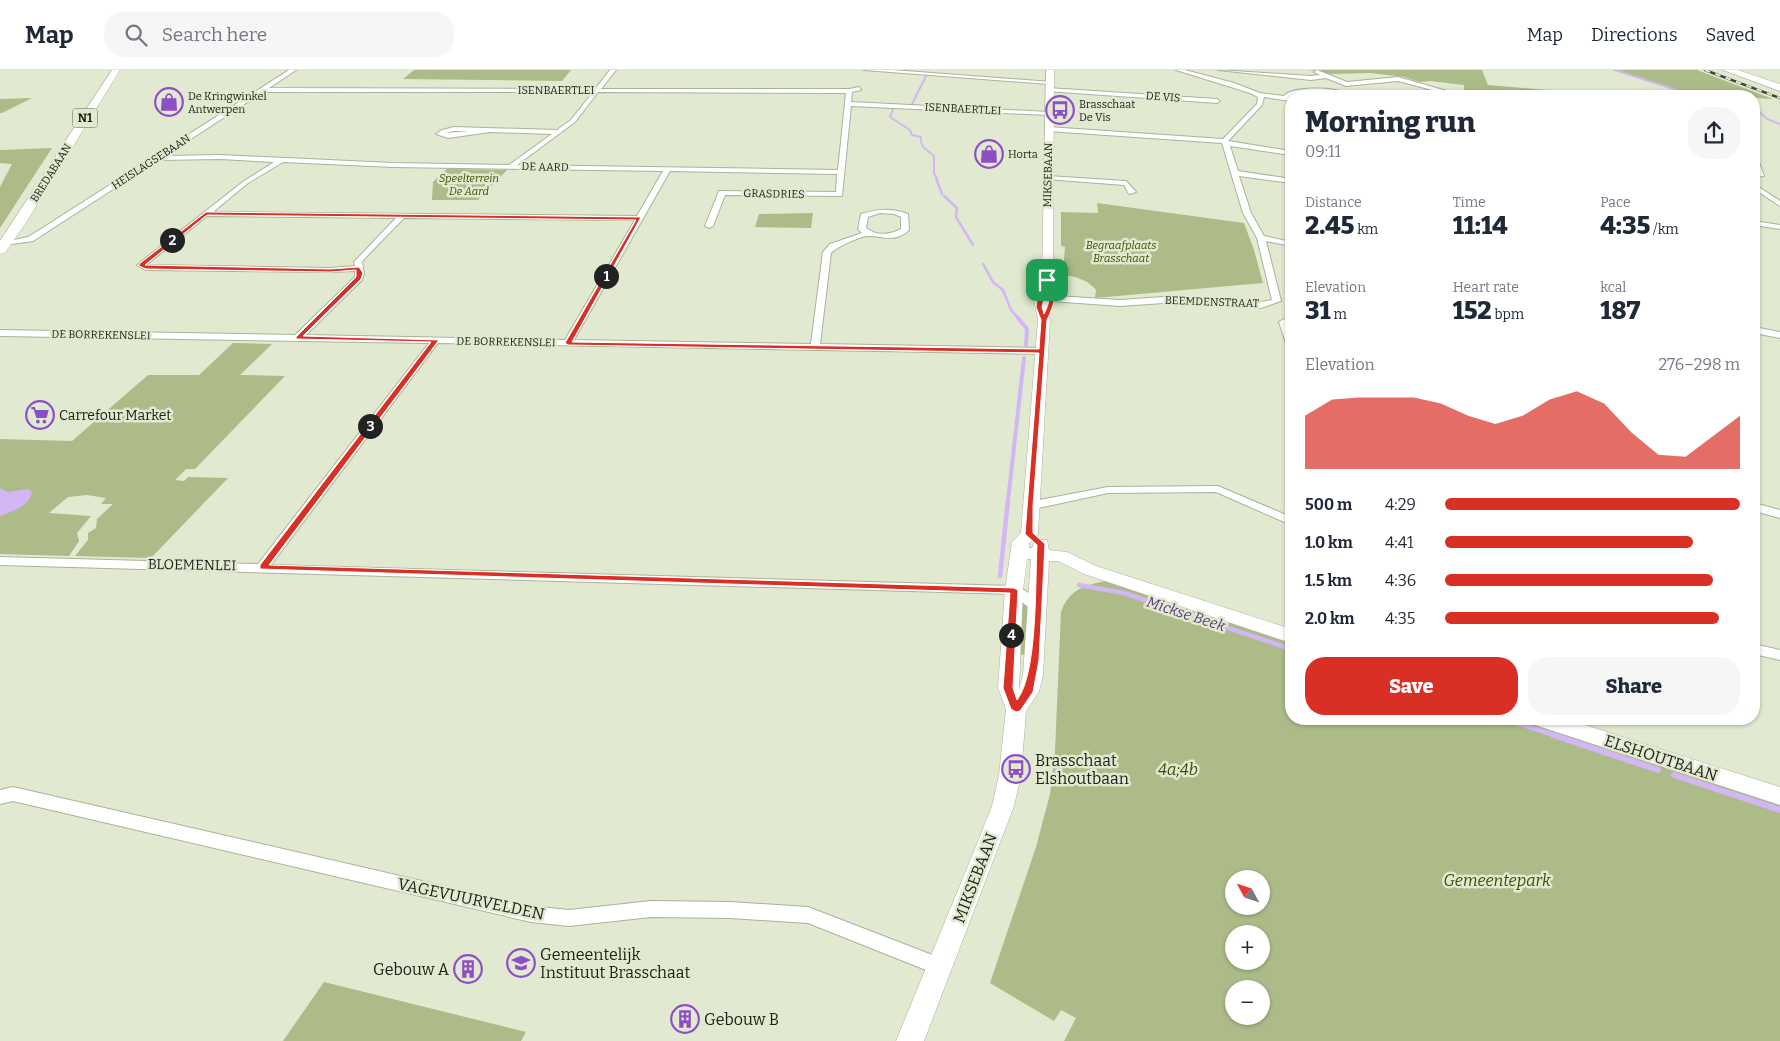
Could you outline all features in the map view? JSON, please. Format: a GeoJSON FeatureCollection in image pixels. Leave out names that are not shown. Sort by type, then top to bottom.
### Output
{"type":"FeatureCollection","features":[{"type":"Feature","properties":{"kind":"highway"},"geometry":{"type":"LineString","coordinates":[[1728,70],[1780,88]]}},
{"type":"Feature","properties":{"kind":"highway"},"geometry":{"type":"LineString","coordinates":[[1748,70],[1780,81]]}},
{"type":"Feature","properties":{"kind":"main road","name":"BREDABAAN"},"geometry":{"type":"LineString","coordinates":[[2,247],[21,221],[116,70]]}},
{"type":"Feature","properties":{"kind":"street","name":"HEISLAGSEBAAN"},"geometry":{"type":"LineString","coordinates":[[2,247],[34,237],[293,70]]}},
{"type":"Feature","properties":{"kind":"street"},"geometry":{"type":"LineString","coordinates":[[510,167],[573,121],[613,70]]}},
{"type":"Feature","properties":{"kind":"street","name":"DE VIS"},"geometry":{"type":"LineString","coordinates":[[867,70],[928,72],[1049,86],[1217,101]]}},
{"type":"Feature","properties":{"kind":"street","name":"MIKSEBAAN"},"geometry":{"type":"LineString","coordinates":[[910,1041],[941,967],[1003,806],[1010,775],[1018,696],[1014,590],[1021,542],[1029,534],[1029,506],[1044,320],[1052,307],[1046,298],[1052,290],[1047,280],[1050,70]]}},
{"type":"Feature","properties":{"kind":"street"},"geometry":{"type":"LineString","coordinates":[[1180,70],[1206,79],[1224,82],[1259,95],[1285,99]]}},
{"type":"Feature","properties":{"kind":"street"},"geometry":{"type":"LineString","coordinates":[[1188,73],[1204,70]]}},
{"type":"Feature","properties":{"kind":"street"},"geometry":{"type":"LineString","coordinates":[[1220,70],[1311,78],[1327,76]]}},
{"type":"Feature","properties":{"kind":"street"},"geometry":{"type":"LineString","coordinates":[[1317,72],[1346,84],[1398,79],[1439,90]]}},
{"type":"Feature","properties":{"kind":"street","name":"ISENBAERTLEI"},"geometry":{"type":"LineString","coordinates":[[262,90],[849,91],[861,90],[860,80]]}},
{"type":"Feature","properties":{"kind":"street"},"geometry":{"type":"LineString","coordinates":[[1343,90],[1346,84]]}},
{"type":"Feature","properties":{"kind":"street"},"geometry":{"type":"LineString","coordinates":[[842,172],[849,91]]}},
{"type":"Feature","properties":{"kind":"street"},"geometry":{"type":"LineString","coordinates":[[1225,142],[1260,104],[1262,100],[1259,95]]}},
{"type":"Feature","properties":{"kind":"street","name":"ISENBAERTLEI"},"geometry":{"type":"LineString","coordinates":[[848,104],[1048,113]]}},
{"type":"Feature","properties":{"kind":"street"},"geometry":{"type":"LineString","coordinates":[[488,131],[448,136],[439,134],[450,129],[558,132]]}},
{"type":"Feature","properties":{"kind":"street"},"geometry":{"type":"LineString","coordinates":[[1048,129],[1225,142],[1285,152]]}},
{"type":"Feature","properties":{"kind":"street","name":"BEEMDENSTRAAT"},"geometry":{"type":"LineString","coordinates":[[1046,298],[1120,303],[1178,299],[1261,304],[1275,303],[1277,301],[1261,238],[1246,212],[1225,142]]}},
{"type":"Feature","properties":{"kind":"street","name":"DE AARD"},"geometry":{"type":"LineString","coordinates":[[157,158],[282,160],[393,165],[842,172]]}},
{"type":"Feature","properties":{"kind":"street"},"geometry":{"type":"LineString","coordinates":[[282,160],[246,182],[141,265],[146,268],[301,270],[358,268]]}},
{"type":"Feature","properties":{"kind":"street"},"geometry":{"type":"LineString","coordinates":[[568,343],[668,169]]}},
{"type":"Feature","properties":{"kind":"street","name":"GRASDRIES"},"geometry":{"type":"LineString","coordinates":[[709,226],[722,193],[839,194],[842,172]]}},
{"type":"Feature","properties":{"kind":"street"},"geometry":{"type":"LineString","coordinates":[[1234,173],[1285,180]]}},
{"type":"Feature","properties":{"kind":"street"},"geometry":{"type":"LineString","coordinates":[[1048,178],[1126,183],[1132,192]]}},
{"type":"Feature","properties":{"kind":"street"},"geometry":{"type":"LineString","coordinates":[[1760,190],[1780,204]]}},
{"type":"Feature","properties":{"kind":"street"},"geometry":{"type":"LineString","coordinates":[[815,346],[827,252],[833,246],[868,233],[881,236],[902,233],[906,228],[906,218],[892,212],[866,214],[863,217],[862,229],[868,233]]}},
{"type":"Feature","properties":{"kind":"street"},"geometry":{"type":"LineString","coordinates":[[206,214],[639,218]]}},
{"type":"Feature","properties":{"kind":"street"},"geometry":{"type":"LineString","coordinates":[[298,338],[359,278],[358,262],[368,249],[402,216]]}},
{"type":"Feature","properties":{"kind":"street"},"geometry":{"type":"LineString","coordinates":[[1760,224],[1780,227]]}},
{"type":"Feature","properties":{"kind":"street"},"geometry":{"type":"LineString","coordinates":[[1261,238],[1285,243]]}},
{"type":"Feature","properties":{"kind":"street"},"geometry":{"type":"LineString","coordinates":[[1760,331],[1780,335]]}},
{"type":"Feature","properties":{"kind":"street","name":"DE BORREKENSLEI"},"geometry":{"type":"LineString","coordinates":[[0,333],[1042,351]]}},
{"type":"Feature","properties":{"kind":"street"},"geometry":{"type":"LineString","coordinates":[[263,567],[436,340]]}},
{"type":"Feature","properties":{"kind":"street"},"geometry":{"type":"LineString","coordinates":[[1029,506],[1108,490],[1218,489],[1285,518]]}},
{"type":"Feature","properties":{"kind":"street"},"geometry":{"type":"LineString","coordinates":[[1760,509],[1780,514]]}},
{"type":"Feature","properties":{"kind":"street","name":"MIKSEBAAN"},"geometry":{"type":"LineString","coordinates":[[1018,696],[1035,660],[1041,544],[1029,534]]}},
{"type":"Feature","properties":{"kind":"street"},"geometry":{"type":"LineString","coordinates":[[1019,558],[1040,560],[1090,570],[1285,634]]}},
{"type":"Feature","properties":{"kind":"street","name":"BLOEMENLEI"},"geometry":{"type":"LineString","coordinates":[[0,560],[1014,590]]}},
{"type":"Feature","properties":{"kind":"street"},"geometry":{"type":"LineString","coordinates":[[1014,590],[1037,607]]}},
{"type":"Feature","properties":{"kind":"street"},"geometry":{"type":"LineString","coordinates":[[1760,650],[1780,655]]}},
{"type":"Feature","properties":{"kind":"street","name":"ELSHOUTBAAN"},"geometry":{"type":"LineString","coordinates":[[1561,725],[1780,796]]}},
{"type":"Feature","properties":{"kind":"street","name":"VAGEVUURVELDEN"},"geometry":{"type":"LineString","coordinates":[[0,796],[13,794],[531,914],[569,918],[651,909],[730,910],[808,915],[941,967]]}},
{"type":"Feature","properties":{"kind":"green space"},"geometry":{"type":"Polygon","coordinates":[[[414,70],[571,70],[562,81],[403,79],[414,70]]]}},
{"type":"Feature","properties":{"kind":"green space"},"geometry":{"type":"Polygon","coordinates":[[[1309,70],[1482,70],[1488,85],[1548,90],[1464,90],[1464,85],[1431,81],[1419,82],[1405,77],[1370,73],[1331,74],[1309,70]]]}},
{"type":"Feature","properties":{"kind":"green space"},"geometry":{"type":"Polygon","coordinates":[[[1612,70],[1697,70],[1749,90],[1675,90],[1612,70]]]}},
{"type":"Feature","properties":{"kind":"green space"},"geometry":{"type":"Polygon","coordinates":[[[1760,94],[1773,99],[1760,98],[1760,94]]]}},
{"type":"Feature","properties":{"kind":"green space"},"geometry":{"type":"Polygon","coordinates":[[[32,98],[2,113],[0,113],[0,99],[32,98]]]}},
{"type":"Feature","properties":{"kind":"green space"},"geometry":{"type":"Polygon","coordinates":[[[52,148],[0,228],[0,187],[12,164],[0,163],[0,150],[52,148]]]}},
{"type":"Feature","properties":{"kind":"green space","name":"Speelterrein De Aard"},"geometry":{"type":"Polygon","coordinates":[[[447,169],[507,170],[478,200],[432,200],[433,182],[447,169]]]}},
{"type":"Feature","properties":{"kind":"green space","name":"Begraafplaats Brasschaat"},"geometry":{"type":"Polygon","coordinates":[[[1097,203],[1244,223],[1263,283],[1095,298],[1096,290],[1085,281],[1063,275],[1065,247],[1061,246],[1061,212],[1098,213],[1097,203]]]}},
{"type":"Feature","properties":{"kind":"green space"},"geometry":{"type":"Polygon","coordinates":[[[813,213],[811,228],[755,227],[759,214],[813,213]]]}},
{"type":"Feature","properties":{"kind":"green space"},"geometry":{"type":"Polygon","coordinates":[[[233,343],[272,344],[240,375],[285,376],[195,469],[186,469],[175,480],[184,481],[188,477],[228,478],[151,558],[75,556],[88,540],[88,533],[96,528],[97,519],[113,504],[101,504],[106,498],[87,495],[68,497],[49,513],[91,516],[77,533],[79,541],[69,556],[0,554],[0,439],[72,441],[148,375],[199,375],[233,343]]]}},
{"type":"Feature","properties":{"kind":"green space","name":"Gemeentepark"},"geometry":{"type":"Polygon","coordinates":[[[1106,581],[1285,640],[1285,725],[1541,725],[1780,803],[1780,1041],[1064,1041],[1076,1018],[1061,1010],[1054,1021],[990,983],[1036,847],[1050,794],[1055,751],[1061,612],[1068,598],[1078,590],[1106,581]]]}},
{"type":"Feature","properties":{"kind":"green space"},"geometry":{"type":"Polygon","coordinates":[[[1019,597],[1029,605],[1026,655],[1014,654],[1019,597]]]}},
{"type":"Feature","properties":{"kind":"green space"},"geometry":{"type":"Polygon","coordinates":[[[324,982],[526,1032],[521,1041],[283,1041],[324,982]]]}},
{"type":"Feature","properties":{"kind":"shaded area"},"geometry":{"type":"Polygon","coordinates":[[[0,488],[8,492],[28,489],[32,492],[31,497],[24,505],[0,516],[0,488]]]}},
{"type":"Feature","properties":{"kind":"waterway"},"geometry":{"type":"LineString","coordinates":[[1616,70],[1676,90]]}},
{"type":"Feature","properties":{"kind":"waterway","name":"Mickse Beek"},"geometry":{"type":"LineString","coordinates":[[912,104],[926,76]]}},
{"type":"Feature","properties":{"kind":"waterway","name":"Mickse Beek"},"geometry":{"type":"LineString","coordinates":[[893,109],[890,117],[910,130],[912,135],[921,137],[921,140]]}},
{"type":"Feature","properties":{"kind":"waterway"},"geometry":{"type":"LineString","coordinates":[[1760,113],[1767,119],[1780,124]]}},
{"type":"Feature","properties":{"kind":"waterway","name":"Mickse Beek"},"geometry":{"type":"LineString","coordinates":[[921,142],[923,147],[934,156],[934,173],[937,179]]}},
{"type":"Feature","properties":{"kind":"waterway","name":"Mickse Beek"},"geometry":{"type":"LineString","coordinates":[[936,178],[942,194]]}},
{"type":"Feature","properties":{"kind":"waterway","name":"Mickse Beek"},"geometry":{"type":"LineString","coordinates":[[944,196],[957,208],[956,217],[973,245]]}},
{"type":"Feature","properties":{"kind":"waterway","name":"Mickse Beek"},"geometry":{"type":"LineString","coordinates":[[983,264],[993,282],[1003,290],[1011,310],[1019,319]]}},
{"type":"Feature","properties":{"kind":"waterway","name":"Mickse Beek"},"geometry":{"type":"LineString","coordinates":[[1018,318],[1027,329],[1026,345]]}},
{"type":"Feature","properties":{"kind":"waterway","name":"Mickse Beek"},"geometry":{"type":"LineString","coordinates":[[1008,501],[1024,358]]}},
{"type":"Feature","properties":{"kind":"waterway","name":"Mickse Beek"},"geometry":{"type":"LineString","coordinates":[[1000,576],[1008,500]]}},
{"type":"Feature","properties":{"kind":"waterway","name":"Mickse Beek"},"geometry":{"type":"LineString","coordinates":[[1079,585],[1124,593],[1285,647]]}},
{"type":"Feature","properties":{"kind":"waterway","name":"Mickse Beek"},"geometry":{"type":"LineString","coordinates":[[1523,725],[1557,736]]}},
{"type":"Feature","properties":{"kind":"waterway","name":"Mickse Beek"},"geometry":{"type":"LineString","coordinates":[[1553,735],[1658,770]]}},
{"type":"Feature","properties":{"kind":"waterway","name":"Mickse Beek"},"geometry":{"type":"LineString","coordinates":[[1674,775],[1780,810]]}},
{"type":"Feature","properties":{"kind":"railway"},"geometry":{"type":"LineString","coordinates":[[1705,70],[1759,90]]}},
{"type":"Feature","properties":{"kind":"railway"},"geometry":{"type":"LineString","coordinates":[[1760,91],[1780,98]]}},
{"type":"Feature","properties":{"kind":"place","name":"De Kringwinkel Antwerpen"},"geometry":{"type":"Point","coordinates":[169,102]}},
{"type":"Feature","properties":{"kind":"place","name":"Brasschaat De Vis"},"geometry":{"type":"Point","coordinates":[1060,110]}},
{"type":"Feature","properties":{"kind":"place","name":"Horta"},"geometry":{"type":"Point","coordinates":[989,154]}},
{"type":"Feature","properties":{"kind":"place","name":"Carrefour Market"},"geometry":{"type":"Point","coordinates":[40,415]}},
{"type":"Feature","properties":{"kind":"place","name":"Brasschaat Elshoutbaan"},"geometry":{"type":"Point","coordinates":[1016,769]}},
{"type":"Feature","properties":{"kind":"place","name":"Gemeentelijk Instituut Brasschaat"},"geometry":{"type":"Point","coordinates":[521,963]}},
{"type":"Feature","properties":{"kind":"place","name":"Gebouw A"},"geometry":{"type":"Point","coordinates":[468,969]}},
{"type":"Feature","properties":{"kind":"place","name":"Gebouw B"},"geometry":{"type":"Point","coordinates":[685,1019]}},
{"type":"Feature","properties":{"kind":"route"},"geometry":{"type":"LineString","coordinates":[[1047,280],[1042,289],[1039,307],[1044,320],[1042,351],[568,343],[639,218],[206,214],[141,265],[146,268],[330,270],[358,268],[359,278],[298,338],[436,340],[263,567],[1014,590],[1008,688],[1016,709],[1028,692],[1035,660],[1041,544],[1029,534],[1029,506],[1042,351],[1043,333],[1044,320],[1052,307],[1052,290],[1047,280]]}},
{"type":"Feature","properties":{"kind":"park label","name":"4a;4b"},"geometry":{"type":"Point","coordinates":[1178,769]}}]}
